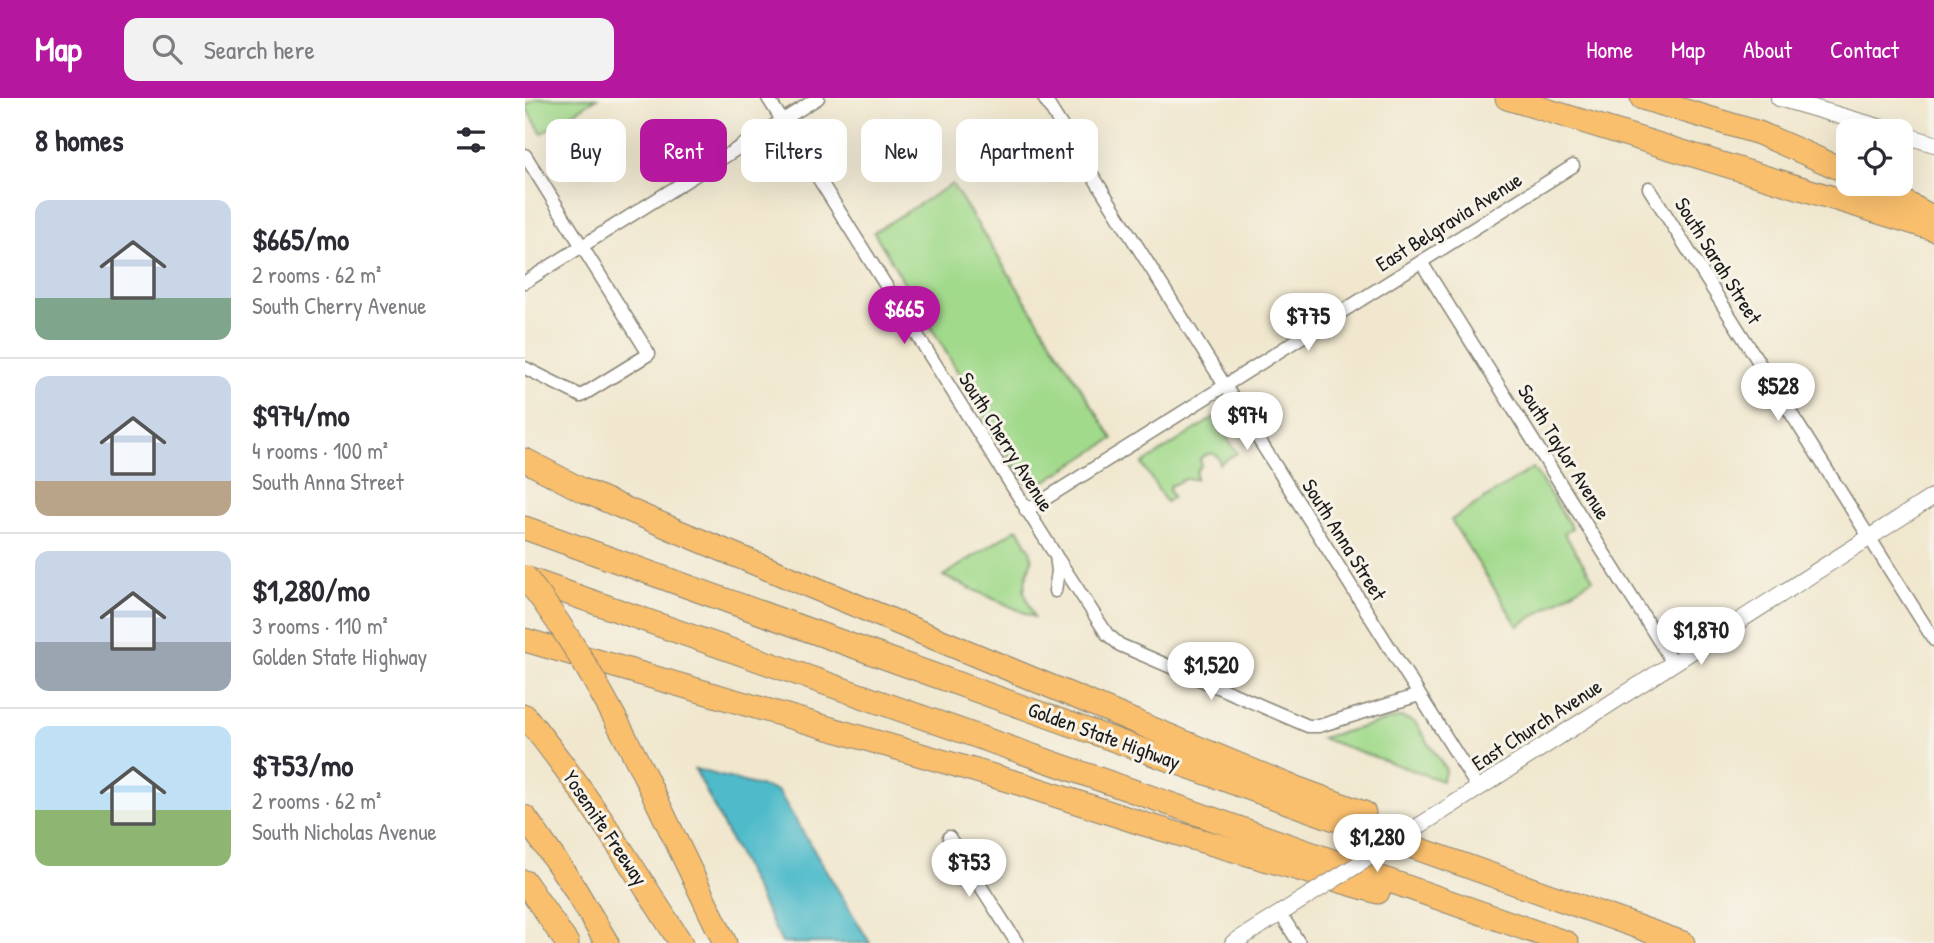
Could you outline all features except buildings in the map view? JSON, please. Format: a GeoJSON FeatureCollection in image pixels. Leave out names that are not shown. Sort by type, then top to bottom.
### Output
{"type":"FeatureCollection","features":[{"type":"Feature","properties":{"kind":"highway"},"geometry":{"type":"LineString","coordinates":[[1507,98],[1934,229]]}},
{"type":"Feature","properties":{"kind":"highway"},"geometry":{"type":"LineString","coordinates":[[1641,98],[1759,133],[1836,167]]}},
{"type":"Feature","properties":{"kind":"highway"},"geometry":{"type":"LineString","coordinates":[[1893,196],[1934,218]]}},
{"type":"Feature","properties":{"kind":"highway"},"geometry":{"type":"LineString","coordinates":[[525,460],[580,489],[640,515],[1285,784],[1532,875],[1638,927]]}},
{"type":"Feature","properties":{"kind":"highway","name":"Golden State Highway"},"geometry":{"type":"LineString","coordinates":[[525,527],[1683,943]]}},
{"type":"Feature","properties":{"kind":"highway"},"geometry":{"type":"LineString","coordinates":[[525,578],[553,614],[591,673],[642,770],[725,943]]}},
{"type":"Feature","properties":{"kind":"highway","name":"Golden State Highway"},"geometry":{"type":"LineString","coordinates":[[525,578],[1567,943]]}},
{"type":"Feature","properties":{"kind":"highway"},"geometry":{"type":"LineString","coordinates":[[525,640],[1555,943]]}},
{"type":"Feature","properties":{"kind":"highway","name":"Yosemite Freeway"},"geometry":{"type":"LineString","coordinates":[[525,716],[615,840],[681,943]]}},
{"type":"Feature","properties":{"kind":"highway"},"geometry":{"type":"LineString","coordinates":[[525,817],[572,884],[607,943]]}},
{"type":"Feature","properties":{"kind":"highway"},"geometry":{"type":"LineString","coordinates":[[525,882],[567,943]]}},
{"type":"Feature","properties":{"kind":"street","name":"South Cherry Avenue"},"geometry":{"type":"LineString","coordinates":[[768,98],[781,119]]}},
{"type":"Feature","properties":{"kind":"street"},"geometry":{"type":"LineString","coordinates":[[784,119],[818,98]]}},
{"type":"Feature","properties":{"kind":"street","name":"South Anna Street"},"geometry":{"type":"LineString","coordinates":[[1044,98],[1478,788]]}},
{"type":"Feature","properties":{"kind":"street"},"geometry":{"type":"LineString","coordinates":[[1779,98],[1851,119]]}},
{"type":"Feature","properties":{"kind":"street"},"geometry":{"type":"LineString","coordinates":[[1913,138],[1934,144]]}},
{"type":"Feature","properties":{"kind":"street"},"geometry":{"type":"LineString","coordinates":[[525,282],[741,146]]}},
{"type":"Feature","properties":{"kind":"street"},"geometry":{"type":"LineString","coordinates":[[525,155],[649,354],[581,396],[525,368]]}},
{"type":"Feature","properties":{"kind":"street","name":"East Belgravia Avenue"},"geometry":{"type":"LineString","coordinates":[[1026,511],[1573,166]]}},
{"type":"Feature","properties":{"kind":"street","name":"South Cherry Avenue"},"geometry":{"type":"LineString","coordinates":[[821,182],[1026,511],[1107,634],[1120,645],[1308,726],[1319,726],[1419,695]]}},
{"type":"Feature","properties":{"kind":"street","name":"South Sarah Street"},"geometry":{"type":"LineString","coordinates":[[1649,188],[1934,640]]}},
{"type":"Feature","properties":{"kind":"street","name":"South Taylor Avenue"},"geometry":{"type":"LineString","coordinates":[[1421,262],[1673,663]]}},
{"type":"Feature","properties":{"kind":"street","name":"East Church Avenue"},"geometry":{"type":"LineString","coordinates":[[1233,943],[1934,496]]}},
{"type":"Feature","properties":{"kind":"street"},"geometry":{"type":"LineString","coordinates":[[1055,591],[1058,571],[1056,556]]}},
{"type":"Feature","properties":{"kind":"street"},"geometry":{"type":"LineString","coordinates":[[949,837],[1017,943]]}},
{"type":"Feature","properties":{"kind":"street"},"geometry":{"type":"LineString","coordinates":[[1282,912],[1299,943]]}},
{"type":"Feature","properties":{"kind":"green space"},"geometry":{"type":"Polygon","coordinates":[[[537,98],[597,98],[564,119],[546,119],[546,130],[542,133],[525,106],[537,98]]]}},
{"type":"Feature","properties":{"kind":"green space"},"geometry":{"type":"Polygon","coordinates":[[[952,184],[1113,439],[1039,485],[1028,485],[1022,479],[874,232],[952,184]]]}},
{"type":"Feature","properties":{"kind":"green space"},"geometry":{"type":"Polygon","coordinates":[[[1215,417],[1237,453],[1219,464],[1215,455],[1202,457],[1196,479],[1185,479],[1170,486],[1173,497],[1166,502],[1142,464],[1215,417]]]}},
{"type":"Feature","properties":{"kind":"green space"},"geometry":{"type":"Polygon","coordinates":[[[1533,468],[1572,528],[1564,533],[1593,579],[1518,626],[1451,520],[1533,468]]]}},
{"type":"Feature","properties":{"kind":"green space"},"geometry":{"type":"Polygon","coordinates":[[[1018,528],[1032,559],[1024,591],[1034,617],[943,576],[1018,528]]]}},
{"type":"Feature","properties":{"kind":"green space"},"geometry":{"type":"Polygon","coordinates":[[[1401,717],[1415,722],[1446,770],[1442,781],[1321,738],[1401,717]]]}},
{"type":"Feature","properties":{"kind":"water"},"geometry":{"type":"Polygon","coordinates":[[[695,769],[778,791],[870,943],[782,943],[695,769]]]}}]}
